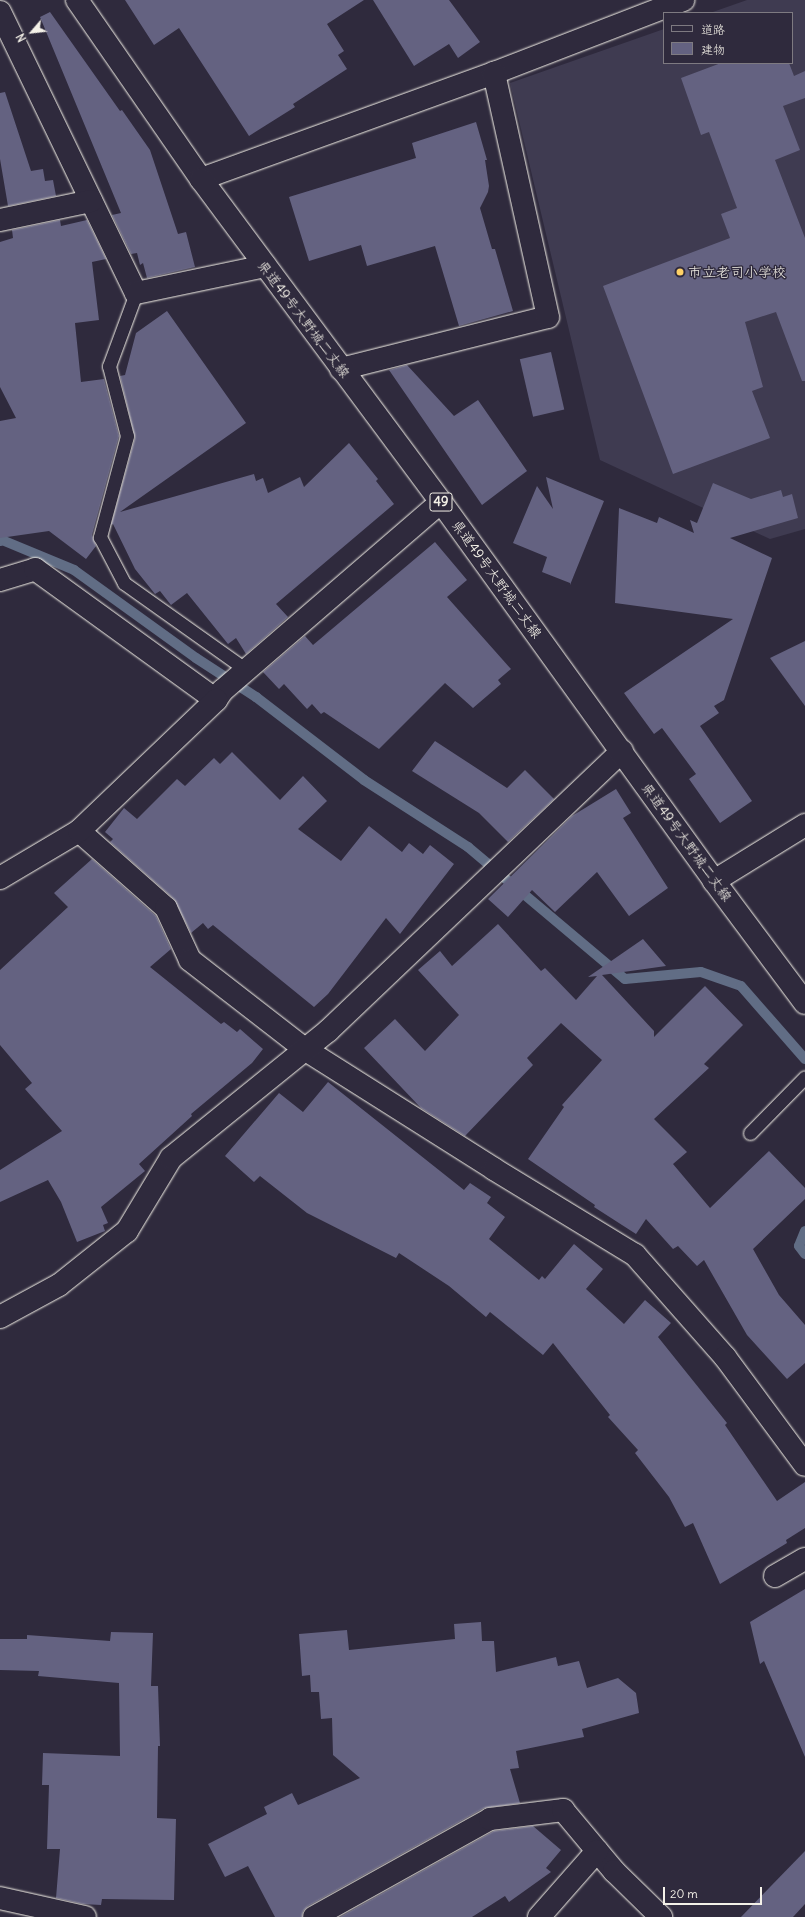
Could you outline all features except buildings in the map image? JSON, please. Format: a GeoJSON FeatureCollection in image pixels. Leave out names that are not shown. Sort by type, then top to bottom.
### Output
{"type":"FeatureCollection","features":[{"type":"Feature","properties":{"kind":"street","name":"県道49号大野城二丈線"},"geometry":{"type":"LineString","coordinates":[[77,0],[201,179],[441,502],[622,751],[714,881],[805,1003]]}},
{"type":"Feature","properties":{"kind":"street"},"geometry":{"type":"LineString","coordinates":[[201,179],[494,73],[683,0]]}},
{"type":"Feature","properties":{"kind":"street"},"geometry":{"type":"LineString","coordinates":[[0,12],[8,51],[91,201],[136,293],[265,266]]}},
{"type":"Feature","properties":{"kind":"street"},"geometry":{"type":"LineString","coordinates":[[341,369],[548,317],[494,73]]}},
{"type":"Feature","properties":{"kind":"street"},"geometry":{"type":"LineString","coordinates":[[0,220],[91,201]]}},
{"type":"Feature","properties":{"kind":"street"},"geometry":{"type":"LineString","coordinates":[[0,878],[79,831],[219,696],[441,502]]}},
{"type":"Feature","properties":{"kind":"street"},"geometry":{"type":"LineString","coordinates":[[0,580],[35,569],[219,696]]}},
{"type":"Feature","properties":{"kind":"street"},"geometry":{"type":"LineString","coordinates":[[0,1316],[59,1285],[127,1232],[171,1158],[328,1031],[622,751]]}},
{"type":"Feature","properties":{"kind":"street"},"geometry":{"type":"LineString","coordinates":[[714,881],[805,825]]}},
{"type":"Feature","properties":{"kind":"street"},"geometry":{"type":"LineString","coordinates":[[79,831],[166,908],[190,960],[306,1050],[488,1165],[635,1255],[725,1357],[805,1465]]}},
{"type":"Feature","properties":{"kind":"street"},"geometry":{"type":"LineString","coordinates":[[775,1576],[805,1559]]}},
{"type":"Feature","properties":{"kind":"street"},"geometry":{"type":"LineString","coordinates":[[314,1917],[490,1819],[563,1810],[614,1871],[661,1917]]}},
{"type":"Feature","properties":{"kind":"street"},"geometry":{"type":"LineString","coordinates":[[539,1917],[597,1850]]}},
{"type":"Feature","properties":{"kind":"street"},"geometry":{"type":"LineString","coordinates":[[0,1898],[85,1917]]}},
{"type":"Feature","properties":{"kind":"lane"},"geometry":{"type":"LineString","coordinates":[[136,293],[108,366],[127,436],[100,537],[124,583],[248,671]]}},
{"type":"Feature","properties":{"kind":"lane"},"geometry":{"type":"LineString","coordinates":[[750,1133],[802,1079]]}},
{"type":"Feature","properties":{"kind":"shaded area","name":"市立老司小学校"},"geometry":{"type":"Polygon","coordinates":[[[747,0],[805,0],[805,529],[770,539],[600,460],[510,83],[663,29],[663,64],[793,64],[793,12],[713,12],[747,0]]]}},
{"type":"Feature","properties":{"kind":"waterway"},"geometry":{"type":"LineString","coordinates":[[0,541],[2,540],[74,570],[196,658],[256,697],[364,780],[468,847],[625,979],[701,972],[741,986],[805,1059]]}},
{"type":"Feature","properties":{"kind":"waterway"},"geometry":{"type":"LineString","coordinates":[[805,1231],[799,1246],[805,1254]]}},
{"type":"Feature","properties":{"kind":"place","name":"市立老司小学校"},"geometry":{"type":"Point","coordinates":[680,272]}}]}
